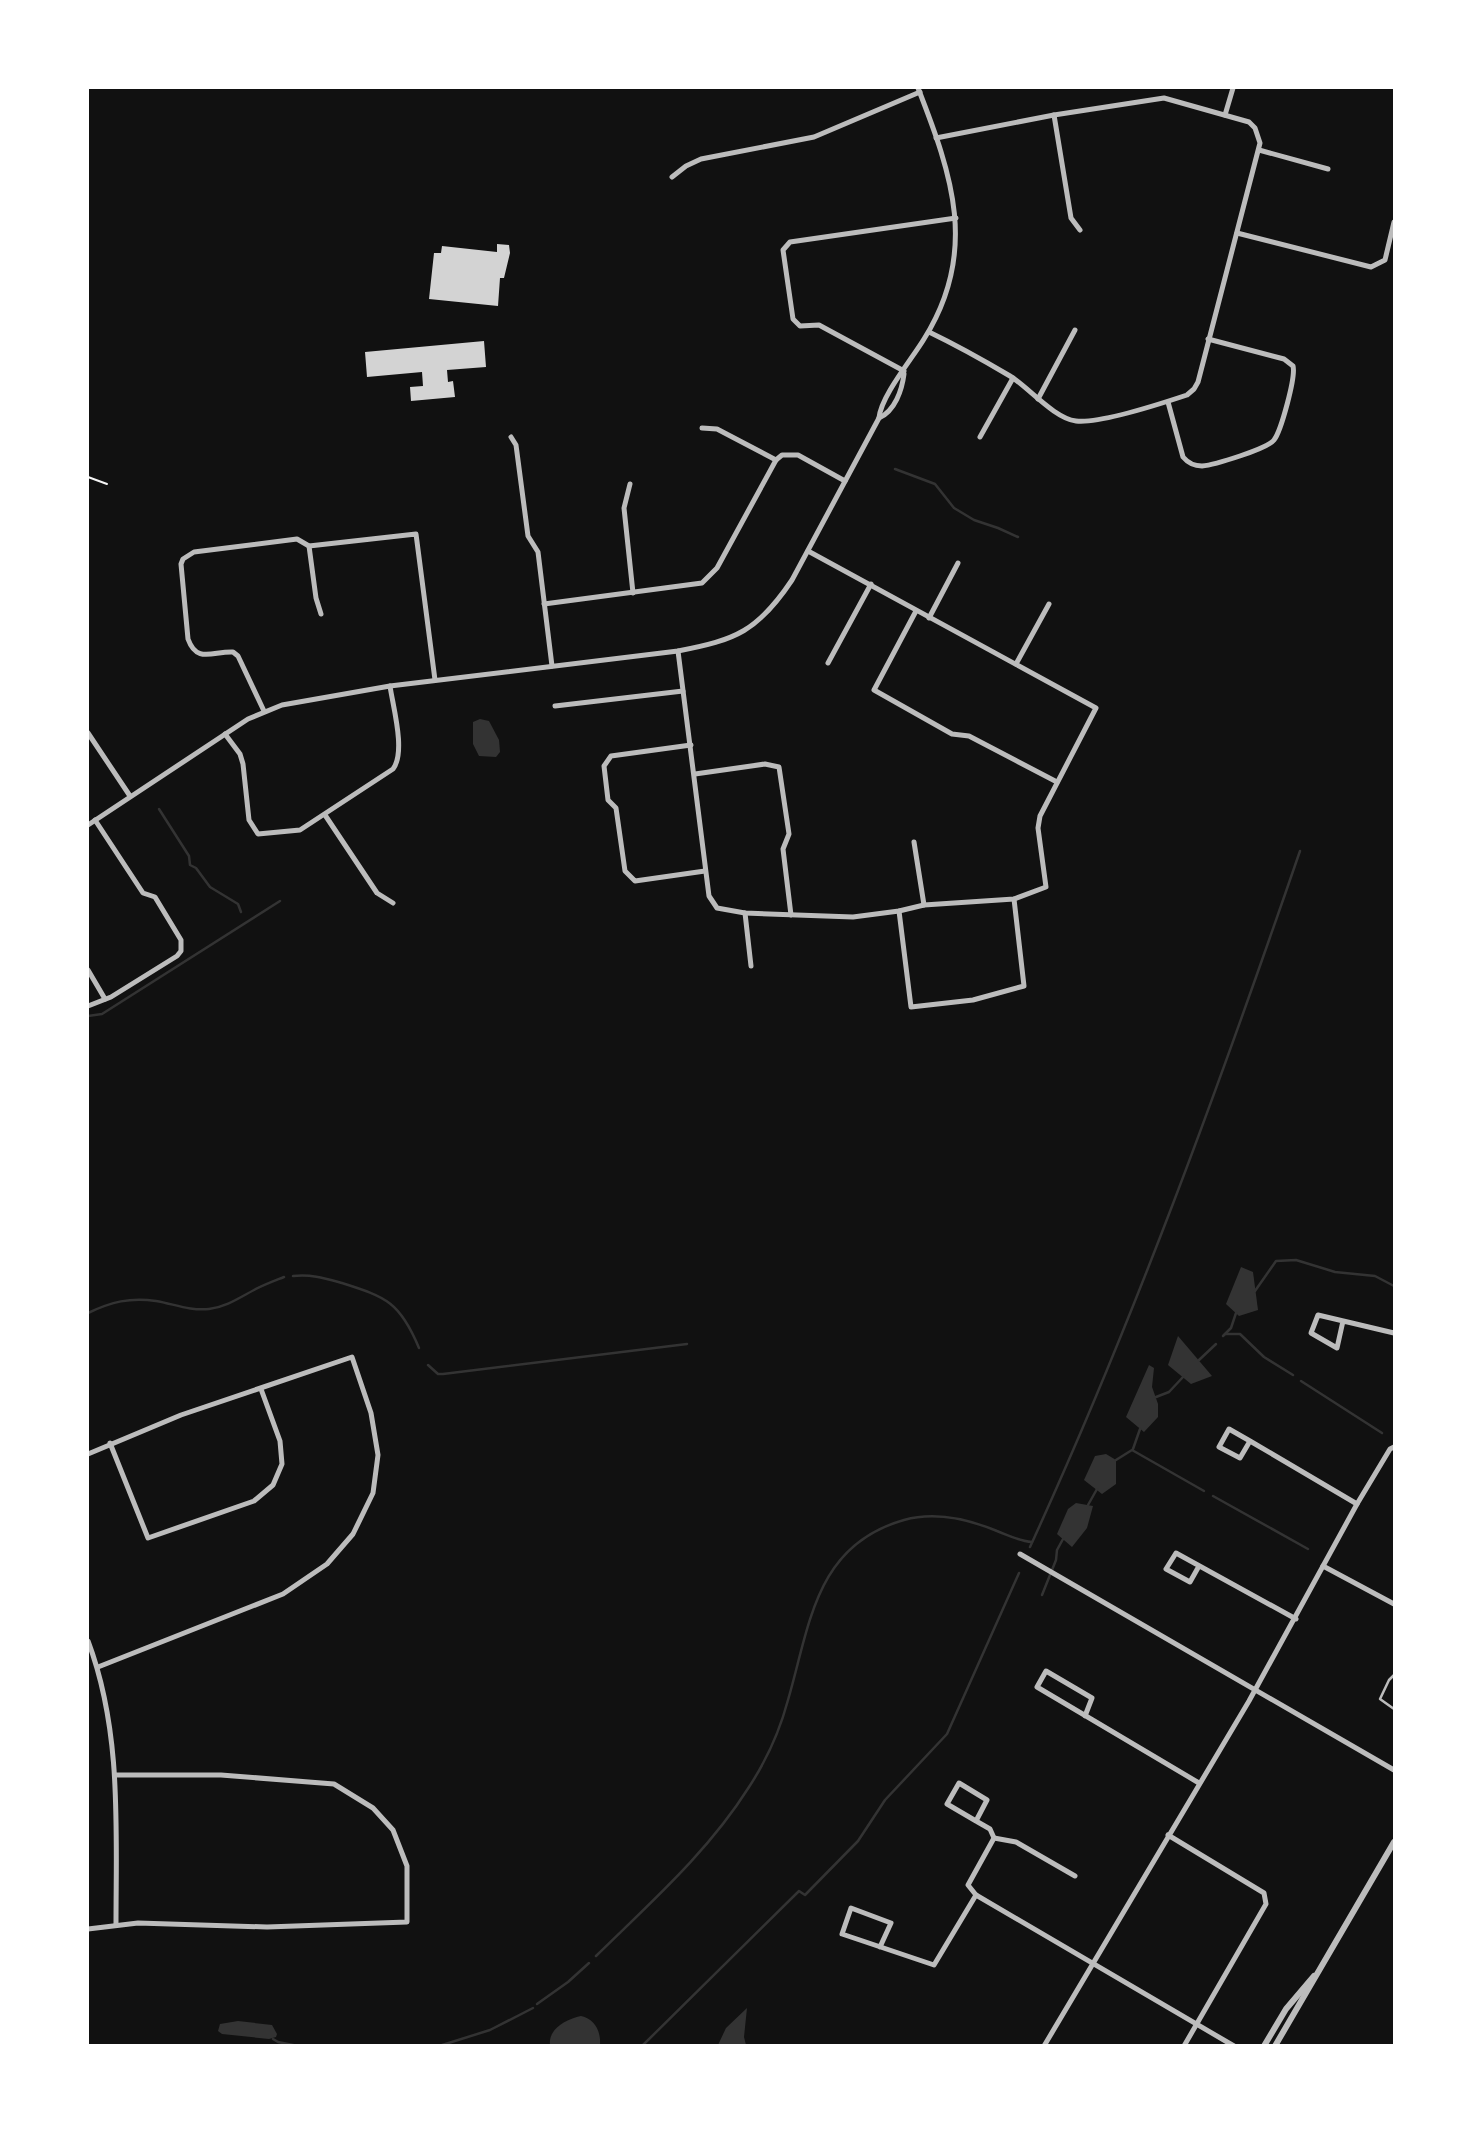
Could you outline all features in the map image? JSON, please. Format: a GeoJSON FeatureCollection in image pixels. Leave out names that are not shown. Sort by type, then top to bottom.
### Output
{"type":"FeatureCollection","features":[{"type":"Feature","properties":{"kind":"street"},"geometry":{"type":"LineString","coordinates":[[1225,115],[1233,88]]}},
{"type":"Feature","properties":{"kind":"street"},"geometry":{"type":"LineString","coordinates":[[88,825],[264,711],[328,695],[678,651],[719,643],[752,626],[780,598],[879,418],[883,404],[929,331],[952,272],[957,238],[949,181],[919,90],[814,137],[701,159],[672,177]]}},
{"type":"Feature","properties":{"kind":"street"},"geometry":{"type":"LineString","coordinates":[[929,331],[1013,378],[1038,400],[1069,420],[1077,422],[1168,402],[1186,395],[1194,389],[1259,150],[1259,135],[1249,122],[1164,98],[1054,115],[936,138]]}},
{"type":"Feature","properties":{"kind":"street"},"geometry":{"type":"LineString","coordinates":[[1054,115],[1071,218],[1080,230]]}},
{"type":"Feature","properties":{"kind":"street"},"geometry":{"type":"LineString","coordinates":[[1259,150],[1328,169]]}},
{"type":"Feature","properties":{"kind":"street"},"geometry":{"type":"LineString","coordinates":[[904,371],[819,325],[800,326],[793,319],[783,250],[790,242],[956,218]]}},
{"type":"Feature","properties":{"kind":"street"},"geometry":{"type":"LineString","coordinates":[[1237,233],[1371,267],[1385,260],[1395,222]]}},
{"type":"Feature","properties":{"kind":"street"},"geometry":{"type":"LineString","coordinates":[[1038,400],[1075,330]]}},
{"type":"Feature","properties":{"kind":"street"},"geometry":{"type":"LineString","coordinates":[[1168,402],[1183,457],[1188,463],[1203,466],[1267,446],[1276,438],[1293,380],[1293,366],[1284,359],[1208,339]]}},
{"type":"Feature","properties":{"kind":"street"},"geometry":{"type":"LineString","coordinates":[[980,438],[1013,378]]}},
{"type":"Feature","properties":{"kind":"street"},"geometry":{"type":"LineString","coordinates":[[702,428],[717,429],[776,460]]}},
{"type":"Feature","properties":{"kind":"street"},"geometry":{"type":"LineString","coordinates":[[510,437],[516,445],[528,536],[538,552],[552,666]]}},
{"type":"Feature","properties":{"kind":"street"},"geometry":{"type":"LineString","coordinates":[[544,604],[694,586],[710,578],[776,460],[782,455],[797,456],[845,481]]}},
{"type":"Feature","properties":{"kind":"street"},"geometry":{"type":"LineString","coordinates":[[630,484],[624,508],[633,593]]}},
{"type":"Feature","properties":{"kind":"street"},"geometry":{"type":"LineString","coordinates":[[264,711],[238,656],[233,652],[203,655],[191,648],[181,564],[183,559],[194,552],[297,539],[309,546],[416,534],[435,680]]}},
{"type":"Feature","properties":{"kind":"street"},"geometry":{"type":"LineString","coordinates":[[309,546],[316,598],[321,614]]}},
{"type":"Feature","properties":{"kind":"street"},"geometry":{"type":"LineString","coordinates":[[678,651],[705,871],[712,903],[725,911],[744,913],[853,917],[924,905],[1014,899],[1046,887],[1039,823],[1096,708],[808,551]]}},
{"type":"Feature","properties":{"kind":"street"},"geometry":{"type":"LineString","coordinates":[[929,618],[958,563]]}},
{"type":"Feature","properties":{"kind":"street"},"geometry":{"type":"LineString","coordinates":[[828,663],[871,584]]}},
{"type":"Feature","properties":{"kind":"street"},"geometry":{"type":"LineString","coordinates":[[1016,664],[1049,604]]}},
{"type":"Feature","properties":{"kind":"street"},"geometry":{"type":"LineString","coordinates":[[916,611],[874,690],[952,734],[969,736],[1057,782]]}},
{"type":"Feature","properties":{"kind":"street"},"geometry":{"type":"LineString","coordinates":[[225,734],[240,754],[249,820],[258,834],[300,831],[397,764],[399,749],[390,686]]}},
{"type":"Feature","properties":{"kind":"street"},"geometry":{"type":"LineString","coordinates":[[555,706],[683,691]]}},
{"type":"Feature","properties":{"kind":"street"},"geometry":{"type":"LineString","coordinates":[[88,733],[130,796]]}},
{"type":"Feature","properties":{"kind":"street"},"geometry":{"type":"LineString","coordinates":[[691,745],[611,756],[604,766],[608,800],[616,808],[625,871],[635,881],[705,871]]}},
{"type":"Feature","properties":{"kind":"street"},"geometry":{"type":"LineString","coordinates":[[695,774],[765,764],[779,767],[789,834],[783,849],[791,915]]}},
{"type":"Feature","properties":{"kind":"street"},"geometry":{"type":"LineString","coordinates":[[325,815],[377,893],[393,903]]}},
{"type":"Feature","properties":{"kind":"street"},"geometry":{"type":"LineString","coordinates":[[88,1006],[105,999],[177,956],[182,947],[181,940],[155,897],[143,893],[94,820]]}},
{"type":"Feature","properties":{"kind":"street"},"geometry":{"type":"LineString","coordinates":[[914,842],[924,905]]}},
{"type":"Feature","properties":{"kind":"street"},"geometry":{"type":"LineString","coordinates":[[899,911],[911,1007],[973,1000],[1024,986],[1014,899]]}},
{"type":"Feature","properties":{"kind":"street"},"geometry":{"type":"LineString","coordinates":[[744,913],[751,966]]}},
{"type":"Feature","properties":{"kind":"street"},"geometry":{"type":"LineString","coordinates":[[88,970],[105,999]]}},
{"type":"Feature","properties":{"kind":"street"},"geometry":{"type":"LineString","coordinates":[[1343,1321],[1337,1348],[1311,1333],[1318,1315],[1395,1333]]}},
{"type":"Feature","properties":{"kind":"street"},"geometry":{"type":"LineString","coordinates":[[88,1454],[181,1415],[352,1357],[371,1413],[378,1455],[373,1493],[353,1534],[327,1564],[283,1594],[98,1667]]}},
{"type":"Feature","properties":{"kind":"street"},"geometry":{"type":"LineString","coordinates":[[110,1443],[148,1538],[254,1501],[273,1485],[282,1464],[280,1441],[261,1389]]}},
{"type":"Feature","properties":{"kind":"street"},"geometry":{"type":"LineString","coordinates":[[1250,1441],[1240,1458],[1219,1447],[1229,1429],[1250,1441],[1357,1504]]}},
{"type":"Feature","properties":{"kind":"street"},"geometry":{"type":"LineString","coordinates":[[1044,2046],[1255,1690],[1357,1504],[1390,1449],[1395,1447]]}},
{"type":"Feature","properties":{"kind":"street"},"geometry":{"type":"LineString","coordinates":[[1199,1566],[1190,1582],[1166,1569],[1176,1553],[1296,1619]]}},
{"type":"Feature","properties":{"kind":"street"},"geometry":{"type":"LineString","coordinates":[[1020,1554],[1395,1770]]}},
{"type":"Feature","properties":{"kind":"street"},"geometry":{"type":"LineString","coordinates":[[1323,1566],[1395,1604]]}},
{"type":"Feature","properties":{"kind":"street"},"geometry":{"type":"LineString","coordinates":[[88,1641],[98,1667],[116,1774],[116,1924]]}},
{"type":"Feature","properties":{"kind":"street"},"geometry":{"type":"LineString","coordinates":[[1085,1716],[1092,1698],[1046,1671],[1037,1687],[1085,1716],[1199,1783]]}},
{"type":"Feature","properties":{"kind":"street"},"geometry":{"type":"LineString","coordinates":[[88,1929],[116,1924],[267,1927],[408,1922],[407,1866],[393,1830],[373,1808],[334,1784],[221,1775],[116,1774]]}},
{"type":"Feature","properties":{"kind":"street"},"geometry":{"type":"LineString","coordinates":[[976,1821],[987,1800],[959,1783],[947,1804],[976,1821],[990,1829],[994,1838]]}},
{"type":"Feature","properties":{"kind":"street"},"geometry":{"type":"LineString","coordinates":[[1168,1835],[1264,1893],[1266,1904],[1184,2046]]}},
{"type":"Feature","properties":{"kind":"street"},"geometry":{"type":"LineString","coordinates":[[994,1838],[1016,1842],[1075,1877]]}},
{"type":"Feature","properties":{"kind":"street"},"geometry":{"type":"LineString","coordinates":[[994,1838],[968,1885],[976,1895],[1234,2046]]}},
{"type":"Feature","properties":{"kind":"street"},"geometry":{"type":"LineString","coordinates":[[1275,2046],[1395,1842]]}},
{"type":"Feature","properties":{"kind":"street"},"geometry":{"type":"LineString","coordinates":[[880,1947],[891,1923],[852,1908],[842,1934],[890,1951],[934,1965],[976,1895]]}},
{"type":"Feature","properties":{"kind":"street"},"geometry":{"type":"LineString","coordinates":[[1264,2046],[1286,2009],[1324,1964]]}},
{"type":"Feature","properties":{"kind":"lane"},"geometry":{"type":"LineString","coordinates":[[1395,1675],[1389,1680],[1380,1699],[1395,1709]]}},
{"type":"Feature","properties":{"kind":"path"},"geometry":{"type":"LineString","coordinates":[[88,477],[107,484]]}},
{"type":"Feature","properties":{"kind":"shaded area"},"geometry":{"type":"Polygon","coordinates":[[[480,719],[489,721],[499,740],[500,752],[496,757],[479,756],[473,744],[473,722],[480,719]]]}},
{"type":"Feature","properties":{"kind":"shaded area"},"geometry":{"type":"Polygon","coordinates":[[[1241,1267],[1253,1272],[1258,1310],[1239,1316],[1226,1304],[1241,1267]]]}},
{"type":"Feature","properties":{"kind":"shaded area"},"geometry":{"type":"Polygon","coordinates":[[[1178,1336],[1212,1376],[1191,1384],[1168,1365],[1178,1336]]]}},
{"type":"Feature","properties":{"kind":"shaded area"},"geometry":{"type":"Polygon","coordinates":[[[1149,1365],[1154,1368],[1152,1387],[1158,1404],[1158,1417],[1144,1432],[1126,1417],[1149,1365]]]}},
{"type":"Feature","properties":{"kind":"shaded area"},"geometry":{"type":"Polygon","coordinates":[[[1106,1454],[1116,1460],[1116,1484],[1102,1494],[1084,1480],[1095,1456],[1106,1454]]]}},
{"type":"Feature","properties":{"kind":"shaded area"},"geometry":{"type":"Polygon","coordinates":[[[1076,1503],[1093,1506],[1087,1528],[1072,1547],[1057,1534],[1068,1509],[1076,1503]]]}},
{"type":"Feature","properties":{"kind":"shaded area"},"geometry":{"type":"Polygon","coordinates":[[[747,2008],[744,2037],[746,2045],[718,2045],[726,2028],[747,2008]]]}},
{"type":"Feature","properties":{"kind":"shaded area"},"geometry":{"type":"Polygon","coordinates":[[[581,2016],[596,2027],[600,2045],[550,2045],[552,2034],[559,2026],[581,2016]]]}},
{"type":"Feature","properties":{"kind":"shaded area"},"geometry":{"type":"Polygon","coordinates":[[[238,2021],[272,2025],[276,2037],[269,2039],[222,2034],[218,2031],[220,2024],[238,2021]]]}},
{"type":"Feature","properties":{"kind":"building"},"geometry":{"type":"Polygon","coordinates":[[[497,244],[509,245],[510,253],[504,278],[500,278],[498,306],[429,299],[434,253],[441,253],[442,246],[497,252],[497,244]]]}},
{"type":"Feature","properties":{"kind":"building"},"geometry":{"type":"Polygon","coordinates":[[[484,341],[486,367],[447,370],[448,382],[453,381],[455,397],[411,401],[410,387],[423,386],[422,372],[367,377],[365,352],[484,341]]]}},
{"type":"Feature","properties":{"kind":"waterway"},"geometry":{"type":"LineString","coordinates":[[895,469],[935,484],[954,508],[974,520],[1018,537]]}},
{"type":"Feature","properties":{"kind":"waterway"},"geometry":{"type":"LineString","coordinates":[[159,809],[189,856],[190,865],[196,868],[210,887],[238,904],[241,912]]}},
{"type":"Feature","properties":{"kind":"waterway"},"geometry":{"type":"LineString","coordinates":[[1030,1547],[1105,1376],[1174,1202],[1300,851]]}},
{"type":"Feature","properties":{"kind":"waterway"},"geometry":{"type":"LineString","coordinates":[[88,1016],[102,1014],[280,901]]}},
{"type":"Feature","properties":{"kind":"waterway"},"geometry":{"type":"LineString","coordinates":[[1255,1291],[1276,1261],[1296,1260],[1335,1272],[1375,1276],[1394,1286]]}},
{"type":"Feature","properties":{"kind":"waterway"},"geometry":{"type":"LineString","coordinates":[[293,1276],[329,1280],[381,1298],[405,1320],[419,1348]]}},
{"type":"Feature","properties":{"kind":"waterway"},"geometry":{"type":"LineString","coordinates":[[88,1313],[129,1300],[156,1301],[195,1309],[215,1308],[284,1277]]}},
{"type":"Feature","properties":{"kind":"waterway"},"geometry":{"type":"LineString","coordinates":[[1223,1336],[1231,1328],[1236,1313]]}},
{"type":"Feature","properties":{"kind":"waterway"},"geometry":{"type":"LineString","coordinates":[[1225,1334],[1240,1334],[1264,1357],[1293,1375]]}},
{"type":"Feature","properties":{"kind":"waterway"},"geometry":{"type":"LineString","coordinates":[[428,1365],[438,1374],[443,1374],[687,1344]]}},
{"type":"Feature","properties":{"kind":"waterway"},"geometry":{"type":"LineString","coordinates":[[1199,1360],[1216,1344]]}},
{"type":"Feature","properties":{"kind":"waterway"},"geometry":{"type":"LineString","coordinates":[[1156,1397],[1169,1392],[1183,1377]]}},
{"type":"Feature","properties":{"kind":"waterway"},"geometry":{"type":"LineString","coordinates":[[1301,1381],[1382,1433]]}},
{"type":"Feature","properties":{"kind":"waterway"},"geometry":{"type":"LineString","coordinates":[[1133,1449],[1140,1429]]}},
{"type":"Feature","properties":{"kind":"waterway"},"geometry":{"type":"LineString","coordinates":[[1116,1460],[1132,1450],[1204,1491]]}},
{"type":"Feature","properties":{"kind":"waterway"},"geometry":{"type":"LineString","coordinates":[[1088,1505],[1097,1489]]}},
{"type":"Feature","properties":{"kind":"waterway"},"geometry":{"type":"LineString","coordinates":[[1213,1496],[1308,1549]]}},
{"type":"Feature","properties":{"kind":"waterway"},"geometry":{"type":"LineString","coordinates":[[596,1956],[697,1855],[749,1787],[767,1756],[781,1723],[821,1591],[834,1568],[851,1548],[874,1532],[904,1520],[928,1516],[963,1520],[1032,1542]]}},
{"type":"Feature","properties":{"kind":"waterway"},"geometry":{"type":"LineString","coordinates":[[1042,1595],[1063,1539]]}},
{"type":"Feature","properties":{"kind":"waterway"},"geometry":{"type":"LineString","coordinates":[[642,2046],[799,1891],[805,1895],[858,1841],[885,1800],[947,1734],[1019,1573]]}},
{"type":"Feature","properties":{"kind":"waterway"},"geometry":{"type":"LineString","coordinates":[[537,2004],[589,1963]]}},
{"type":"Feature","properties":{"kind":"waterway"},"geometry":{"type":"LineString","coordinates":[[439,2046],[490,2030],[533,2008]]}},
{"type":"Feature","properties":{"kind":"waterway"},"geometry":{"type":"LineString","coordinates":[[273,2039],[298,2046]]}}]}
